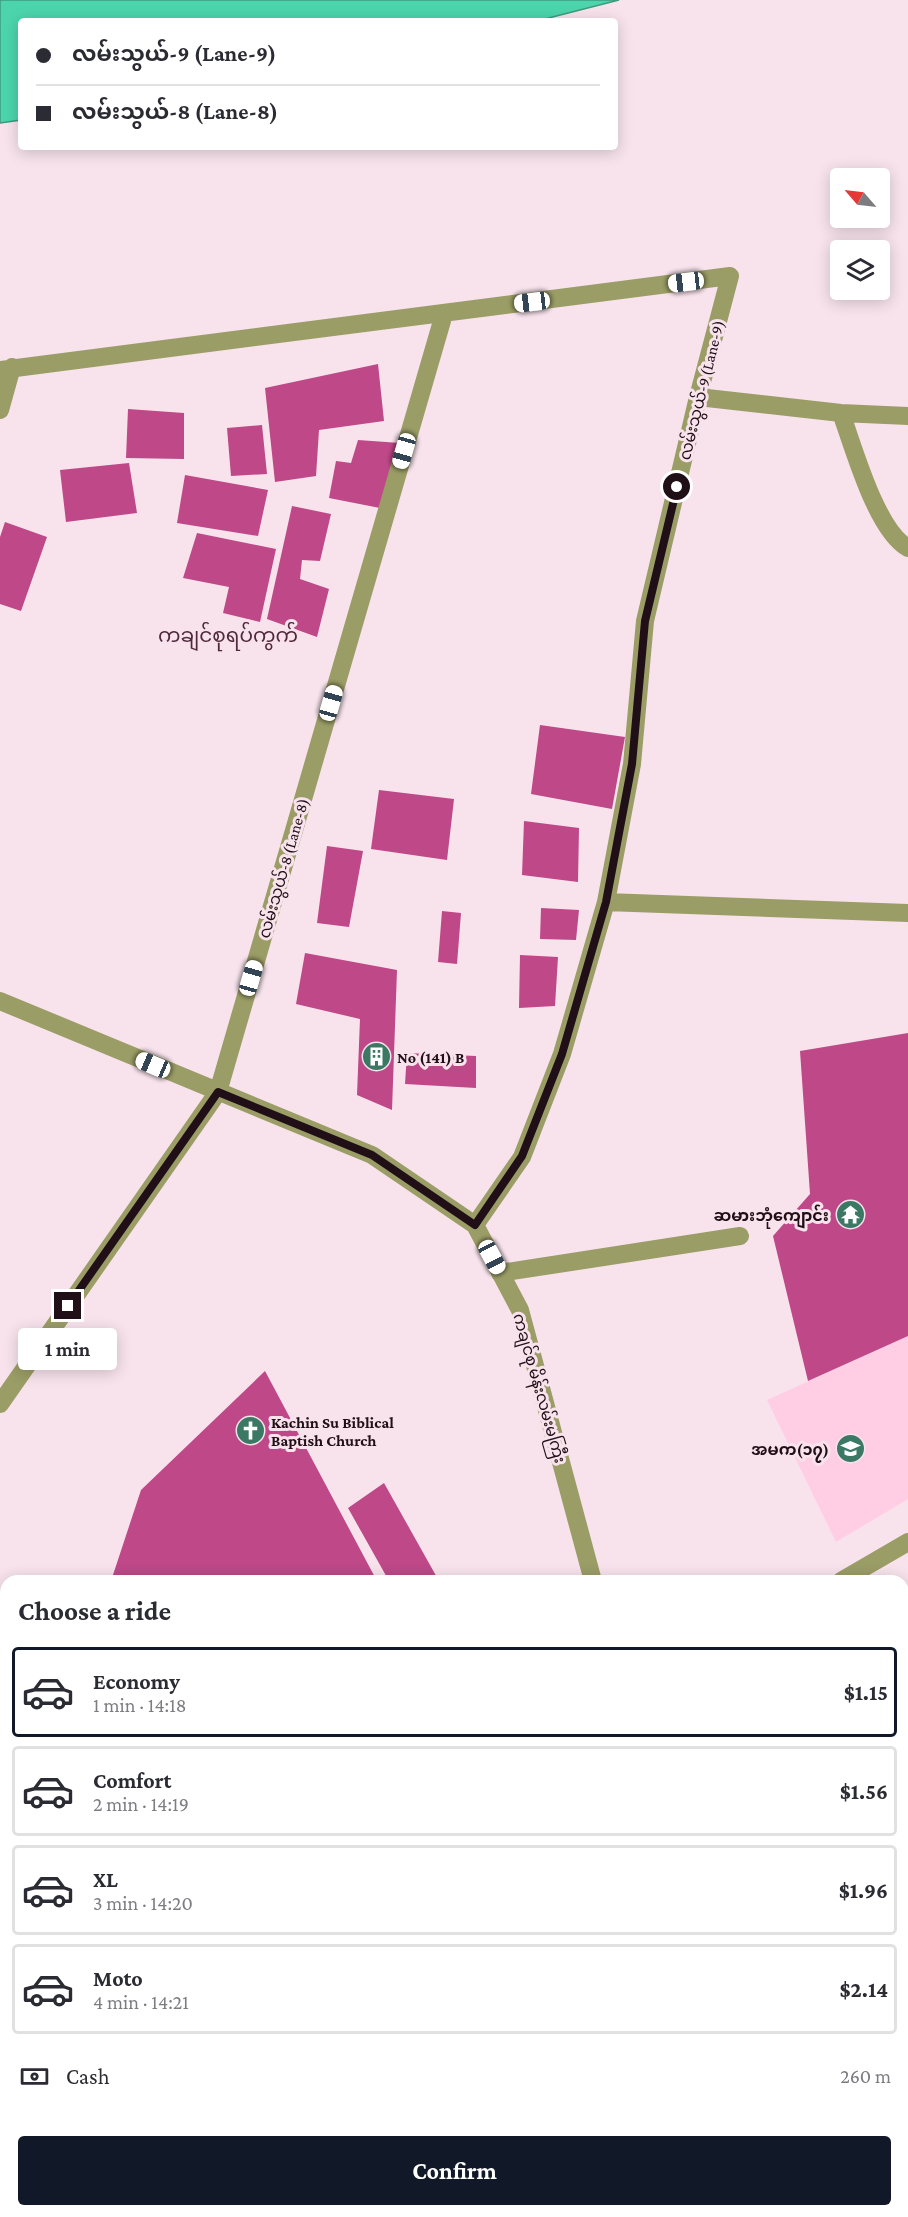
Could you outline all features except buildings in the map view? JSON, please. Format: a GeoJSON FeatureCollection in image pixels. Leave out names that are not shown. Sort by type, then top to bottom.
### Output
{"type":"FeatureCollection","features":[{"type":"Feature","properties":{"kind":"street","name":"လမ်းသွယ်-9 (Lane-9)"},"geometry":{"type":"LineString","coordinates":[[444,314],[730,276],[698,397],[645,621],[632,764],[606,902],[562,1054],[522,1156],[475,1225]]}},
{"type":"Feature","properties":{"kind":"street"},"geometry":{"type":"LineString","coordinates":[[0,410],[6,368],[444,314]]}},
{"type":"Feature","properties":{"kind":"street","name":"လမ်းသွယ်-8 (Lane-8)"},"geometry":{"type":"LineString","coordinates":[[0,1404],[218,1092],[444,314]]}},
{"type":"Feature","properties":{"kind":"street"},"geometry":{"type":"LineString","coordinates":[[698,397],[842,413],[908,416]]}},
{"type":"Feature","properties":{"kind":"street"},"geometry":{"type":"LineString","coordinates":[[842,413],[873,504],[901,544],[908,548]]}},
{"type":"Feature","properties":{"kind":"street"},"geometry":{"type":"LineString","coordinates":[[606,902],[908,913]]}},
{"type":"Feature","properties":{"kind":"street","name":"ကချင်စု မိန်းလမ်းမကြီး"},"geometry":{"type":"LineString","coordinates":[[0,1000],[372,1155],[475,1225],[519,1310],[591,1575]]}},
{"type":"Feature","properties":{"kind":"street"},"geometry":{"type":"LineString","coordinates":[[500,1273],[740,1236]]}},
{"type":"Feature","properties":{"kind":"street"},"geometry":{"type":"LineString","coordinates":[[854,1575],[908,1542]]}},
{"type":"Feature","properties":{"kind":"shaded area"},"geometry":{"type":"Polygon","coordinates":[[[0,0],[619,0],[549,18],[18,18],[18,120],[0,123],[0,0]]]}},
{"type":"Feature","properties":{"kind":"shaded area","name":"အမက(၁၇)"},"geometry":{"type":"Polygon","coordinates":[[[908,1336],[908,1499],[836,1542],[767,1400],[908,1336]]]}},
{"type":"Feature","properties":{"kind":"place","name":"No (141) B"},"geometry":{"type":"Point","coordinates":[376,1057]}},
{"type":"Feature","properties":{"kind":"place","name":"ဆမားဘုံကျောင်း"},"geometry":{"type":"Point","coordinates":[850,1215]}},
{"type":"Feature","properties":{"kind":"place","name":"Kachin Su Biblical Baptish Church"},"geometry":{"type":"Point","coordinates":[250,1431]}},
{"type":"Feature","properties":{"kind":"place","name":"အမက(၁၇)"},"geometry":{"type":"Point","coordinates":[850,1449]}},
{"type":"Feature","properties":{"kind":"district","name":"ကချင်စုရပ်ကွက်"},"geometry":{"type":"Point","coordinates":[228,635]}},
{"type":"Feature","properties":{"kind":"route"},"geometry":{"type":"LineString","coordinates":[[68,1306],[218,1092],[372,1155],[475,1225],[522,1156],[562,1054],[606,902],[632,764],[645,621],[677,487]]}}]}
